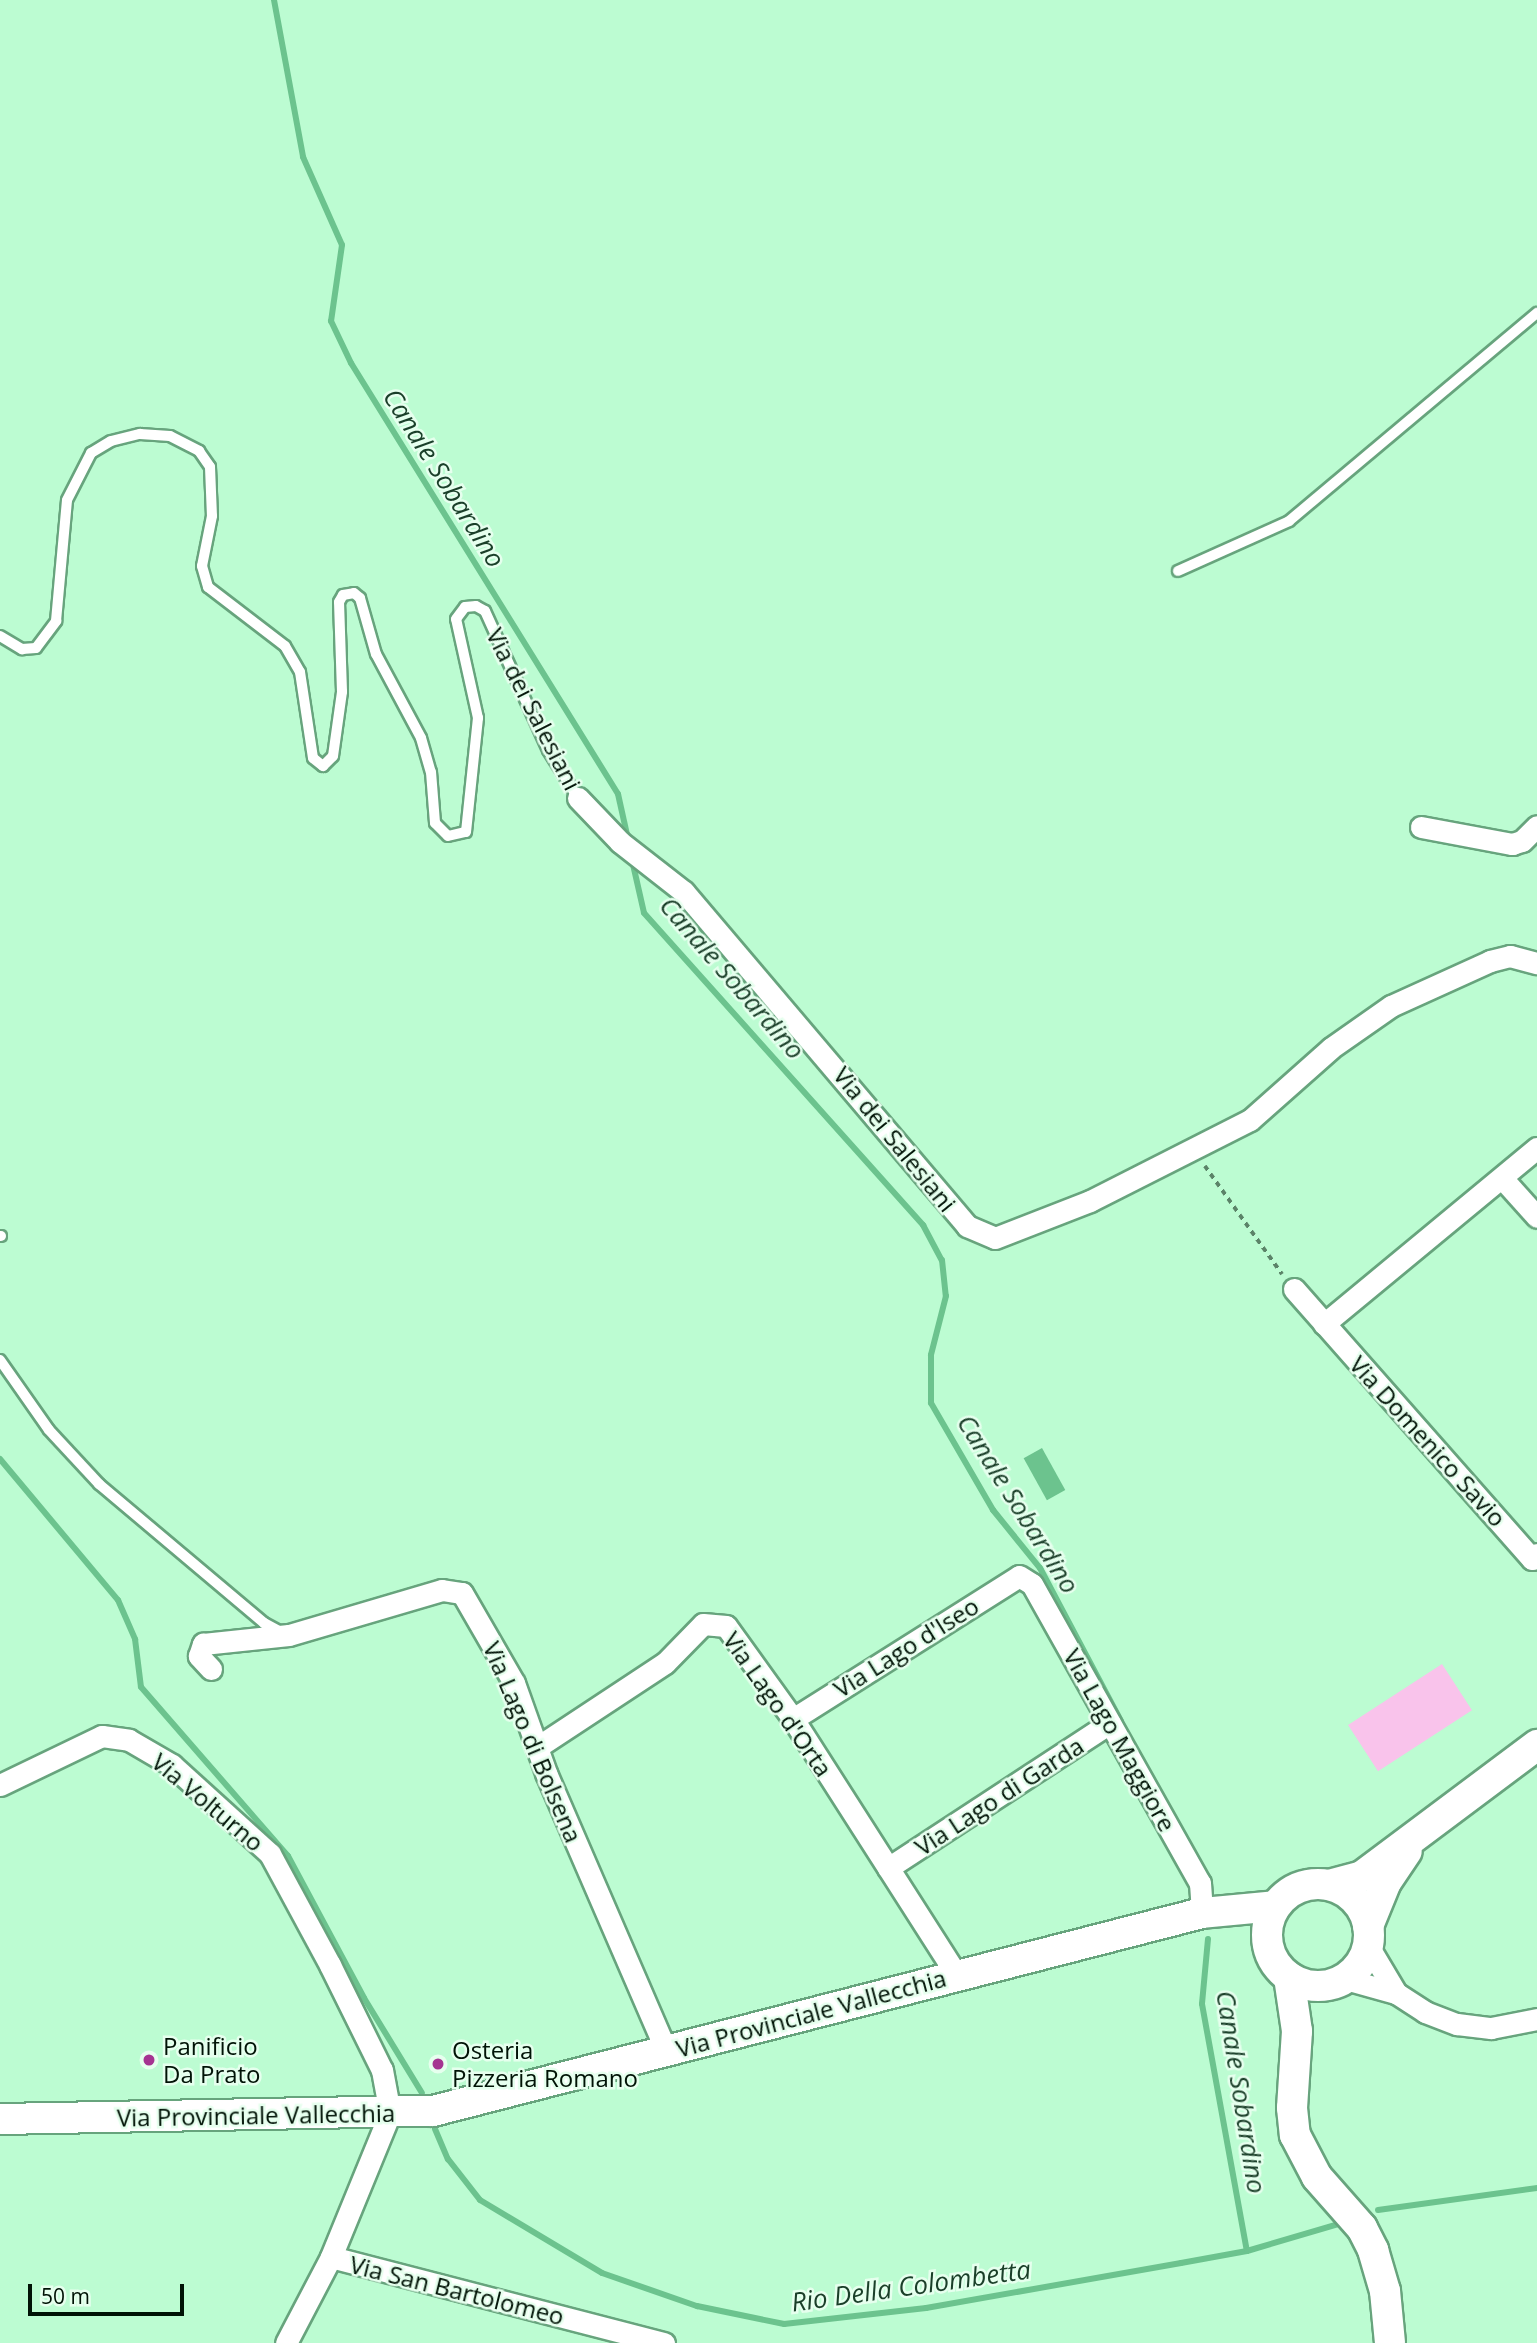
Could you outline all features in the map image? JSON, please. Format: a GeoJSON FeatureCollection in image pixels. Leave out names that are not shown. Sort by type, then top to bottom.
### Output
{"type":"FeatureCollection","features":[{"type":"Feature","properties":{"kind":"main road","name":"Via Provinciale Vallecchia"},"geometry":{"type":"LineString","coordinates":[[0,2119],[433,2111],[667,2053],[956,1974],[1202,1913],[1276,1906],[1299,1888],[1329,1885],[1363,1876],[1426,1825],[1537,1745]]}},
{"type":"Feature","properties":{"kind":"main road","name":"Via Provinciale Vallecchia"},"geometry":{"type":"LineString","coordinates":[[1297,2031],[1336,1982],[1356,1970],[1386,1882],[1426,1825]]}},
{"type":"Feature","properties":{"kind":"main road"},"geometry":{"type":"LineString","coordinates":[[1329,1885],[1355,1900],[1368,1936]]}},
{"type":"Feature","properties":{"kind":"main road"},"geometry":{"type":"LineString","coordinates":[[1276,1906],[1267,1931],[1272,1957],[1289,1977],[1314,1986],[1336,1982]]}},
{"type":"Feature","properties":{"kind":"main road"},"geometry":{"type":"LineString","coordinates":[[1202,1913],[1268,1944]]}},
{"type":"Feature","properties":{"kind":"main road"},"geometry":{"type":"LineString","coordinates":[[1289,1977],[1297,2031],[1292,2108],[1296,2135],[1317,2177],[1362,2228],[1373,2250],[1385,2291],[1388,2340]]}},
{"type":"Feature","properties":{"kind":"street","name":"Via dei Salesiani"},"geometry":{"type":"LineString","coordinates":[[578,798],[620,842],[684,892],[967,1226],[996,1238],[1031,1226],[1194,1150],[1250,1120],[1331,1048],[1391,1006],[1490,961],[1534,957]]}},
{"type":"Feature","properties":{"kind":"street"},"geometry":{"type":"LineString","coordinates":[[1421,827],[1512,845],[1522,841],[1537,826]]}},
{"type":"Feature","properties":{"kind":"street"},"geometry":{"type":"LineString","coordinates":[[1324,1324],[1537,1148]]}},
{"type":"Feature","properties":{"kind":"street"},"geometry":{"type":"LineString","coordinates":[[1502,1178],[1537,1217]]}},
{"type":"Feature","properties":{"kind":"street","name":"Via Domenico Savio"},"geometry":{"type":"LineString","coordinates":[[1294,1289],[1534,1556]]}},
{"type":"Feature","properties":{"kind":"street","name":"Via Lago d'Iseo"},"geometry":{"type":"LineString","coordinates":[[793,1719],[1019,1576]]}},
{"type":"Feature","properties":{"kind":"street","name":"Via Lago Maggiore"},"geometry":{"type":"LineString","coordinates":[[1019,1576],[1032,1584],[1200,1882],[1202,1913]]}},
{"type":"Feature","properties":{"kind":"street","name":"Via Lago di Bolsena"},"geometry":{"type":"LineString","coordinates":[[211,1669],[199,1656],[203,1643],[289,1636],[442,1590],[462,1593],[514,1684],[539,1746],[545,1773],[667,2053]]}},
{"type":"Feature","properties":{"kind":"street","name":"Via Lago d'Orta"},"geometry":{"type":"LineString","coordinates":[[539,1746],[665,1663],[703,1624],[712,1622],[726,1626],[793,1719],[956,1974]]}},
{"type":"Feature","properties":{"kind":"street","name":"Via Lago di Garda"},"geometry":{"type":"LineString","coordinates":[[888,1868],[1110,1723]]}},
{"type":"Feature","properties":{"kind":"street","name":"Via Volturno"},"geometry":{"type":"LineString","coordinates":[[0,1785],[102,1736],[129,1740],[172,1765],[270,1854],[382,2070],[390,2113]]}},
{"type":"Feature","properties":{"kind":"street"},"geometry":{"type":"LineString","coordinates":[[1368,1936],[1396,1993]]}},
{"type":"Feature","properties":{"kind":"street"},"geometry":{"type":"LineString","coordinates":[[1336,1982],[1396,1993],[1425,2012],[1457,2024],[1491,2028],[1537,2019]]}},
{"type":"Feature","properties":{"kind":"street","name":"Via San Bartolomeo"},"geometry":{"type":"LineString","coordinates":[[286,2343],[331,2257],[390,2113]]}},
{"type":"Feature","properties":{"kind":"street","name":"Via San Bartolomeo"},"geometry":{"type":"LineString","coordinates":[[331,2257],[664,2343]]}},
{"type":"Feature","properties":{"kind":"lane"},"geometry":{"type":"LineString","coordinates":[[1178,572],[1289,521],[1537,313]]}},
{"type":"Feature","properties":{"kind":"lane","name":"Via dei Salesiani"},"geometry":{"type":"LineString","coordinates":[[0,636],[22,649],[36,648],[56,621],[67,500],[91,453],[111,441],[140,435],[170,436],[199,451],[209,467],[212,516],[202,566],[208,587],[285,646],[300,672],[313,758],[323,766],[333,756],[342,692],[339,602],[343,595],[354,593],[360,598],[376,654],[421,738],[431,772],[435,823],[448,836],[466,832],[478,718],[456,619],[465,607],[476,606],[485,611],[548,750],[578,798]]}},
{"type":"Feature","properties":{"kind":"lane"},"geometry":{"type":"LineString","coordinates":[[0,1360],[49,1430],[99,1484],[264,1623],[289,1636]]}},
{"type":"Feature","properties":{"kind":"path"},"geometry":{"type":"LineString","coordinates":[[1194,1150],[1294,1289]]}},
{"type":"Feature","properties":{"kind":"shaded area"},"geometry":{"type":"Polygon","coordinates":[[[1042,1448],[1065,1490],[1047,1500],[1024,1458],[1042,1448]]]}},
{"type":"Feature","properties":{"kind":"shaded area"},"geometry":{"type":"Polygon","coordinates":[[[1442,1664],[1472,1710],[1378,1771],[1348,1725],[1442,1664]]]}},
{"type":"Feature","properties":{"kind":"waterway","name":"Canale Sobardino"},"geometry":{"type":"LineString","coordinates":[[274,0],[303,157],[342,245],[331,321],[351,363],[618,794],[628,839]]}},
{"type":"Feature","properties":{"kind":"waterway","name":"Canale Sobardino"},"geometry":{"type":"LineString","coordinates":[[632,860],[644,913],[923,1225],[942,1260],[946,1296],[931,1355],[931,1403],[993,1510],[1040,1568],[1121,1721]]}},
{"type":"Feature","properties":{"kind":"waterway","name":"Rio Della Colombetta"},"geometry":{"type":"LineString","coordinates":[[0,1459],[118,1600],[135,1639],[141,1687],[288,1856],[364,1998],[422,2093]]}},
{"type":"Feature","properties":{"kind":"waterway","name":"Canale Sobardino"},"geometry":{"type":"LineString","coordinates":[[1207,1878],[1211,1901]]}},
{"type":"Feature","properties":{"kind":"waterway","name":"Canale Sobardino"},"geometry":{"type":"LineString","coordinates":[[1208,1939],[1202,2004],[1247,2251]]}},
{"type":"Feature","properties":{"kind":"waterway","name":"Rio Della Colombetta"},"geometry":{"type":"LineString","coordinates":[[435,2129],[448,2159],[480,2200],[602,2273],[697,2306],[784,2324],[926,2308],[1181,2263],[1247,2251],[1338,2224]]}},
{"type":"Feature","properties":{"kind":"waterway"},"geometry":{"type":"LineString","coordinates":[[1378,2210],[1537,2188]]}},
{"type":"Feature","properties":{"kind":"place","name":"Panificio Da Prato"},"geometry":{"type":"Point","coordinates":[149,2060]}},
{"type":"Feature","properties":{"kind":"place","name":"Osteria Pizzeria Romano"},"geometry":{"type":"Point","coordinates":[438,2064]}}]}
